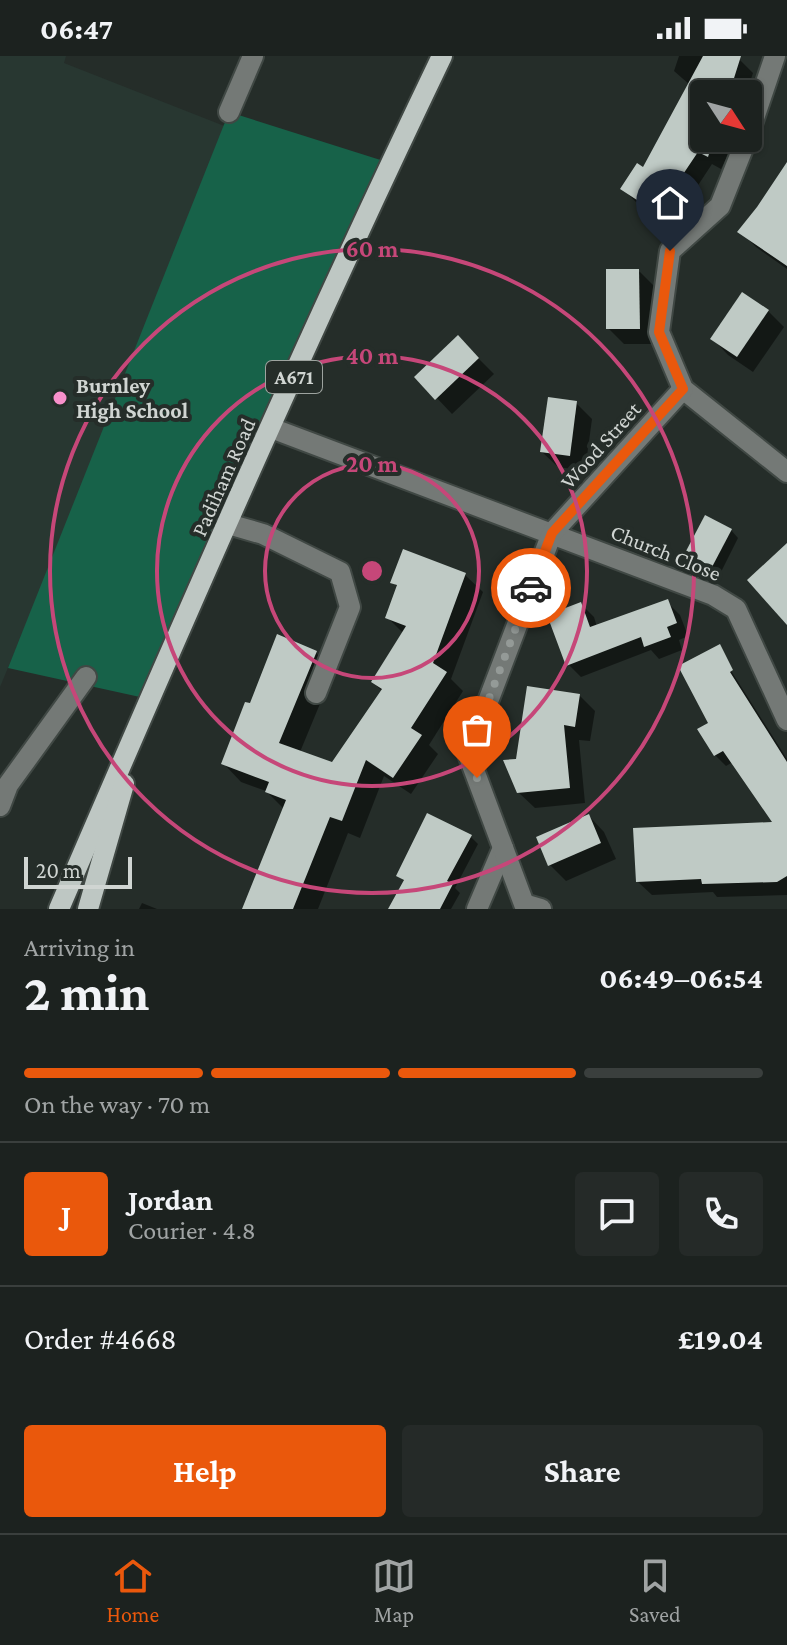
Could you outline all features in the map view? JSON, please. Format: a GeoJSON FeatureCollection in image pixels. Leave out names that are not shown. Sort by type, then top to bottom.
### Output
{"type":"FeatureCollection","features":[{"type":"Feature","properties":{"kind":"main road","name":"Padiham Road"},"geometry":{"type":"LineString","coordinates":[[59,909],[149,699],[390,163],[442,56]]}},
{"type":"Feature","properties":{"kind":"main road","name":"Padiham Road"},"geometry":{"type":"LineString","coordinates":[[88,909],[149,699]]}},
{"type":"Feature","properties":{"kind":"street"},"geometry":{"type":"LineString","coordinates":[[229,112],[253,56]]}},
{"type":"Feature","properties":{"kind":"street"},"geometry":{"type":"LineString","coordinates":[[762,95],[775,56]]}},
{"type":"Feature","properties":{"kind":"street"},"geometry":{"type":"LineString","coordinates":[[742,152],[720,206],[670,251],[659,332],[683,389],[787,472]]}},
{"type":"Feature","properties":{"kind":"street","name":"Wood Street"},"geometry":{"type":"LineString","coordinates":[[552,533],[683,389]]}},
{"type":"Feature","properties":{"kind":"street","name":"Church Close"},"geometry":{"type":"LineString","coordinates":[[271,428],[713,595],[736,609],[787,720]]}},
{"type":"Feature","properties":{"kind":"street"},"geometry":{"type":"LineString","coordinates":[[228,524],[263,534],[340,572],[350,607],[316,693]]}},
{"type":"Feature","properties":{"kind":"street"},"geometry":{"type":"LineString","coordinates":[[541,909],[524,904],[468,754],[552,533]]}},
{"type":"Feature","properties":{"kind":"street"},"geometry":{"type":"LineString","coordinates":[[0,806],[8,785],[86,677]]}},
{"type":"Feature","properties":{"kind":"street"},"geometry":{"type":"LineString","coordinates":[[477,909],[503,848]]}},
{"type":"Feature","properties":{"kind":"shaded area","name":"Burnley High School"},"geometry":{"type":"Polygon","coordinates":[[[0,56],[66,56],[64,63],[232,129],[0,687],[0,56]]]}},
{"type":"Feature","properties":{"kind":"green space"},"geometry":{"type":"Polygon","coordinates":[[[229,112],[390,163],[149,699],[8,668],[229,112]]]}},
{"type":"Feature","properties":{"kind":"building"},"geometry":{"type":"Polygon","coordinates":[[[703,56],[741,56],[733,80],[690,80],[703,56]]]}},
{"type":"Feature","properties":{"kind":"building"},"geometry":{"type":"Polygon","coordinates":[[[690,80],[690,152],[698,152],[657,213],[620,189],[637,163],[643,167],[690,80]]]}},
{"type":"Feature","properties":{"kind":"building"},"geometry":{"type":"Polygon","coordinates":[[[787,162],[787,266],[737,232],[787,162]]]}},
{"type":"Feature","properties":{"kind":"building"},"geometry":{"type":"Polygon","coordinates":[[[606,269],[639,269],[640,329],[606,329],[606,269]]]}},
{"type":"Feature","properties":{"kind":"building"},"geometry":{"type":"Polygon","coordinates":[[[742,292],[769,310],[737,357],[710,339],[742,292]]]}},
{"type":"Feature","properties":{"kind":"building"},"geometry":{"type":"Polygon","coordinates":[[[458,335],[479,358],[435,400],[414,377],[458,335]]]}},
{"type":"Feature","properties":{"kind":"building"},"geometry":{"type":"Polygon","coordinates":[[[548,397],[577,401],[570,456],[540,452],[548,397]]]}},
{"type":"Feature","properties":{"kind":"building"},"geometry":{"type":"Polygon","coordinates":[[[705,515],[732,529],[712,567],[685,553],[705,515]]]}},
{"type":"Feature","properties":{"kind":"building"},"geometry":{"type":"Polygon","coordinates":[[[787,543],[787,625],[747,580],[787,543]]]}},
{"type":"Feature","properties":{"kind":"building"},"geometry":{"type":"Polygon","coordinates":[[[403,549],[466,573],[433,663],[447,672],[411,728],[422,735],[393,778],[366,760],[342,821],[330,817],[293,909],[242,909],[286,800],[265,792],[269,782],[221,764],[245,702],[250,703],[277,634],[317,651],[279,743],[332,762],[382,689],[371,682],[406,626],[385,618],[397,585],[390,583],[403,549]]]}},
{"type":"Feature","properties":{"kind":"building"},"geometry":{"type":"Polygon","coordinates":[[[668,599],[677,623],[667,627],[671,637],[644,647],[641,637],[566,666],[547,615],[581,602],[590,627],[668,599]]]}},
{"type":"Feature","properties":{"kind":"building"},"geometry":{"type":"Polygon","coordinates":[[[720,644],[733,670],[730,672],[787,762],[787,876],[777,882],[702,884],[701,879],[636,882],[633,828],[772,822],[723,751],[714,756],[697,729],[708,723],[678,666],[720,644]]]}},
{"type":"Feature","properties":{"kind":"building"},"geometry":{"type":"Polygon","coordinates":[[[527,686],[580,694],[575,727],[564,725],[570,788],[517,793],[503,760],[516,759],[527,686]]]}},
{"type":"Feature","properties":{"kind":"building"},"geometry":{"type":"Polygon","coordinates":[[[427,813],[472,835],[447,881],[453,884],[440,909],[388,909],[404,880],[396,876],[427,813]]]}},
{"type":"Feature","properties":{"kind":"building"},"geometry":{"type":"Polygon","coordinates":[[[589,814],[601,843],[548,866],[536,837],[589,814]]]}},
{"type":"Feature","properties":{"kind":"way so far"},"geometry":{"type":"LineString","coordinates":[[477,778],[468,754],[531,588]]}},
{"type":"Feature","properties":{"kind":"place","name":"Burnley High School"},"geometry":{"type":"Point","coordinates":[60,398]}},
{"type":"Feature","properties":{"kind":"route"},"geometry":{"type":"LineString","coordinates":[[531,588],[552,533],[683,389],[659,332],[670,251]]}}]}
